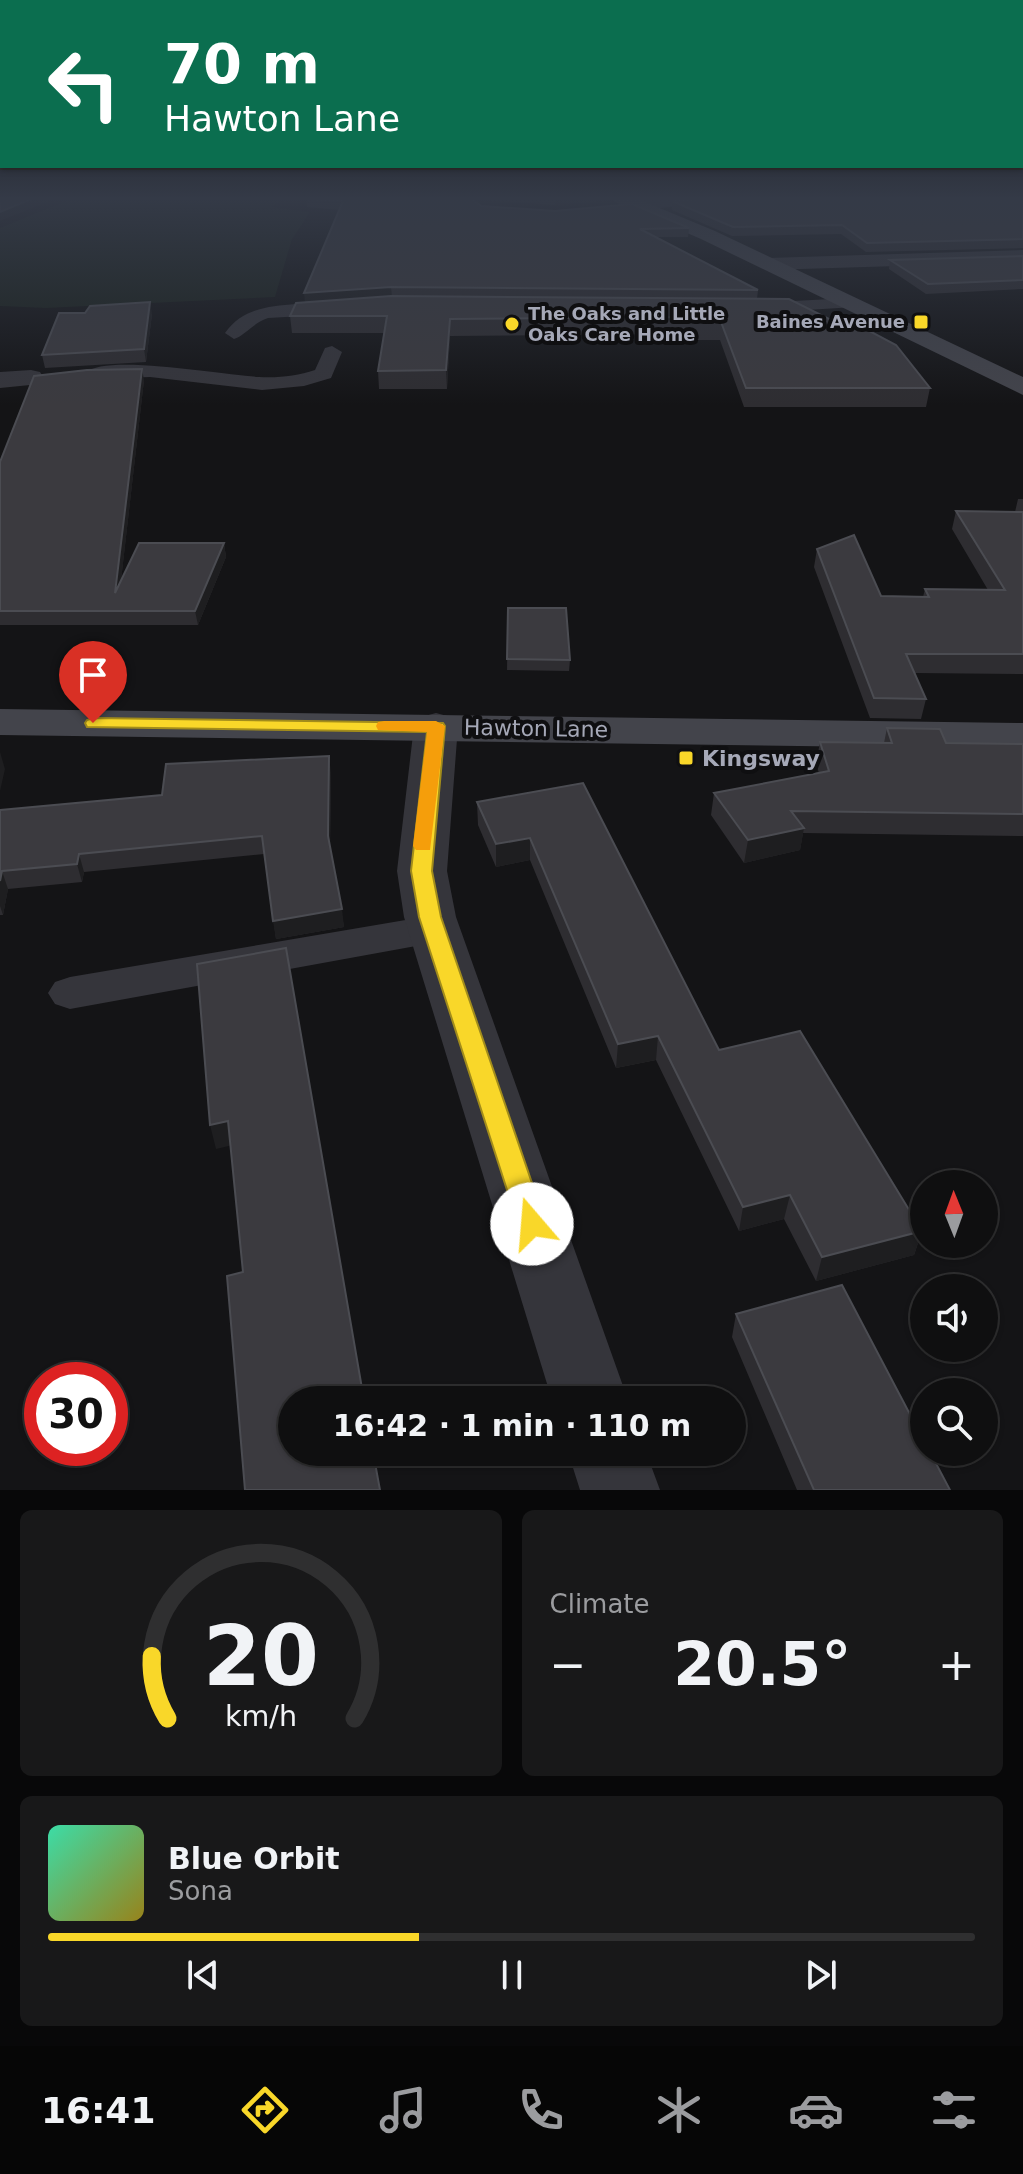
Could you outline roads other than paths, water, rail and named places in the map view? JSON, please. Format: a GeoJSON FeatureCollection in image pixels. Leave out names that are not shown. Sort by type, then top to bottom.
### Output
{"type":"FeatureCollection","features":[{"type":"Feature","properties":{"kind":"main road"},"geometry":{"type":"LineString","coordinates":[[773,267],[1023,387]]}},
{"type":"Feature","properties":{"kind":"main road","name":"Hawton Lane"},"geometry":{"type":"LineString","coordinates":[[0,722],[1023,736]]}},
{"type":"Feature","properties":{"kind":"street"},"geometry":{"type":"LineString","coordinates":[[0,380],[38,377]]}},
{"type":"Feature","properties":{"kind":"street"},"geometry":{"type":"LineString","coordinates":[[436,726],[422,871],[435,930],[585,1386]]}},
{"type":"Feature","properties":{"kind":"street"},"geometry":{"type":"LineString","coordinates":[[612,1466],[620,1490]]}},
{"type":"Feature","properties":{"kind":"lane"},"geometry":{"type":"LineString","coordinates":[[745,308],[849,303]]}},
{"type":"Feature","properties":{"kind":"lane"},"geometry":{"type":"LineString","coordinates":[[234,333],[247,318],[261,314],[359,308]]}},
{"type":"Feature","properties":{"kind":"lane"},"geometry":{"type":"LineString","coordinates":[[77,374],[159,372],[223,382],[309,380],[324,374],[332,352]]}},
{"type":"Feature","properties":{"kind":"lane"},"geometry":{"type":"LineString","coordinates":[[70,993],[435,930]]}},
{"type":"Feature","properties":{"kind":"place","name":"Baines Avenue"},"geometry":{"type":"Point","coordinates":[921,322]}},
{"type":"Feature","properties":{"kind":"place","name":"The Oaks and Little Oaks Care Home"},"geometry":{"type":"Point","coordinates":[512,324]}},
{"type":"Feature","properties":{"kind":"place","name":"Kingsway"},"geometry":{"type":"Point","coordinates":[686,758]}}]}
